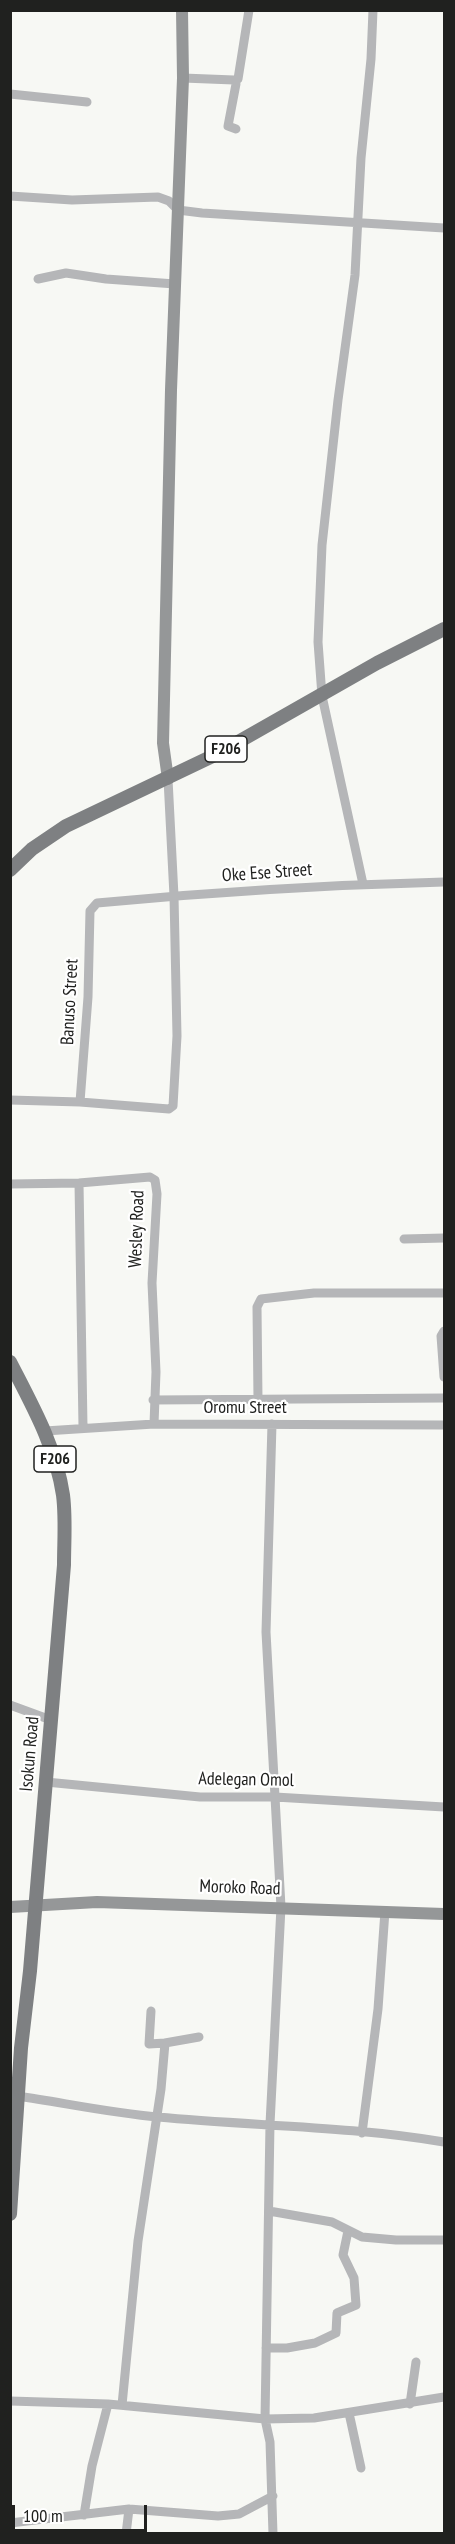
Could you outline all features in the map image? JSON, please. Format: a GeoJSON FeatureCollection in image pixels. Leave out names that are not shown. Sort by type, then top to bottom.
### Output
{"type":"FeatureCollection","features":[{"type":"Feature","properties":{"kind":"main road","name":"F206"},"geometry":{"type":"LineString","coordinates":[[10,870],[46,838],[96,810],[168,779],[322,696],[376,663],[444,629]]}},
{"type":"Feature","properties":{"kind":"main road","name":"F206"},"geometry":{"type":"LineString","coordinates":[[10,1362],[45,1431]]}},
{"type":"Feature","properties":{"kind":"main road","name":"Isokun Road"},"geometry":{"type":"LineString","coordinates":[[10,2214],[23,2027],[30,1971],[64,1565],[63,1496],[60,1476],[45,1431]]}},
{"type":"Feature","properties":{"kind":"street"},"geometry":{"type":"LineString","coordinates":[[10,1100],[80,1101],[169,1109],[174,1102],[177,1036],[174,896],[168,779],[163,743],[175,284],[183,78],[182,10]]}},
{"type":"Feature","properties":{"kind":"street"},"geometry":{"type":"LineString","coordinates":[[236,129],[228,126],[249,10]]}},
{"type":"Feature","properties":{"kind":"street"},"geometry":{"type":"LineString","coordinates":[[363,884],[322,696],[318,642],[322,545],[338,400],[356,275],[361,158],[371,59],[373,10]]}},
{"type":"Feature","properties":{"kind":"street"},"geometry":{"type":"LineString","coordinates":[[183,78],[230,78],[235,81]]}},
{"type":"Feature","properties":{"kind":"street"},"geometry":{"type":"LineString","coordinates":[[10,94],[87,102]]}},
{"type":"Feature","properties":{"kind":"street"},"geometry":{"type":"LineString","coordinates":[[10,196],[72,200],[158,197],[169,201],[178,210],[444,228]]}},
{"type":"Feature","properties":{"kind":"street"},"geometry":{"type":"LineString","coordinates":[[38,279],[66,273],[106,279],[175,284]]}},
{"type":"Feature","properties":{"kind":"street","name":"Oke Ese Street"},"geometry":{"type":"LineString","coordinates":[[93,905],[174,896],[363,884],[444,882]]}},
{"type":"Feature","properties":{"kind":"street","name":"Banuso Street"},"geometry":{"type":"LineString","coordinates":[[80,1101],[88,997],[90,910],[93,905]]}},
{"type":"Feature","properties":{"kind":"street","name":"Wesley Road"},"geometry":{"type":"LineString","coordinates":[[10,1184],[79,1183],[150,1177],[155,1180],[157,1194],[152,1283],[156,1372],[153,1400],[154,1424]]}},
{"type":"Feature","properties":{"kind":"street"},"geometry":{"type":"LineString","coordinates":[[79,1183],[83,1427]]}},
{"type":"Feature","properties":{"kind":"street"},"geometry":{"type":"LineString","coordinates":[[404,1239],[444,1238]]}},
{"type":"Feature","properties":{"kind":"street"},"geometry":{"type":"LineString","coordinates":[[258,1401],[257,1307],[261,1299],[314,1293],[444,1293]]}},
{"type":"Feature","properties":{"kind":"street"},"geometry":{"type":"LineString","coordinates":[[444,1331],[441,1336],[444,1377]]}},
{"type":"Feature","properties":{"kind":"street"},"geometry":{"type":"LineString","coordinates":[[153,1400],[444,1398]]}},
{"type":"Feature","properties":{"kind":"street","name":"Oromu Street"},"geometry":{"type":"LineString","coordinates":[[45,1431],[154,1424],[444,1425]]}},
{"type":"Feature","properties":{"kind":"street"},"geometry":{"type":"LineString","coordinates":[[273,1424],[266,1632],[281,1907],[270,2124],[265,2419],[270,2442],[273,2534]]}},
{"type":"Feature","properties":{"kind":"street"},"geometry":{"type":"LineString","coordinates":[[10,1705],[51,1720]]}},
{"type":"Feature","properties":{"kind":"street","name":"Adelegan Omol"},"geometry":{"type":"LineString","coordinates":[[46,1782],[200,1797],[275,1797],[444,1807]]}},
{"type":"Feature","properties":{"kind":"street","name":"Moroko Road"},"geometry":{"type":"LineString","coordinates":[[10,1907],[97,1902],[444,1914]]}},
{"type":"Feature","properties":{"kind":"street"},"geometry":{"type":"LineString","coordinates":[[362,2133],[378,2009],[385,1911]]}},
{"type":"Feature","properties":{"kind":"street"},"geometry":{"type":"LineString","coordinates":[[151,2011],[149,2044],[199,2037]]}},
{"type":"Feature","properties":{"kind":"street"},"geometry":{"type":"LineString","coordinates":[[122,2405],[138,2241],[157,2117],[165,2043]]}},
{"type":"Feature","properties":{"kind":"street"},"geometry":{"type":"LineString","coordinates":[[18,2096],[157,2117],[270,2124],[444,2142]]}},
{"type":"Feature","properties":{"kind":"street"},"geometry":{"type":"LineString","coordinates":[[269,2211],[325,2220],[362,2237],[444,2240]]}},
{"type":"Feature","properties":{"kind":"street"},"geometry":{"type":"LineString","coordinates":[[266,2348],[287,2348],[315,2343],[336,2333],[337,2313],[356,2305],[354,2278],[343,2255],[348,2231]]}},
{"type":"Feature","properties":{"kind":"street"},"geometry":{"type":"LineString","coordinates":[[410,2404],[416,2362]]}},
{"type":"Feature","properties":{"kind":"street"},"geometry":{"type":"LineString","coordinates":[[10,2401],[108,2404],[265,2419],[314,2418],[444,2397]]}},
{"type":"Feature","properties":{"kind":"street"},"geometry":{"type":"LineString","coordinates":[[84,2515],[92,2466],[108,2404]]}},
{"type":"Feature","properties":{"kind":"street"},"geometry":{"type":"LineString","coordinates":[[349,2413],[361,2468]]}},
{"type":"Feature","properties":{"kind":"street"},"geometry":{"type":"LineString","coordinates":[[10,2523],[129,2509],[218,2516],[239,2514],[273,2496]]}},
{"type":"Feature","properties":{"kind":"street"},"geometry":{"type":"LineString","coordinates":[[126,2534],[129,2509]]}}]}
